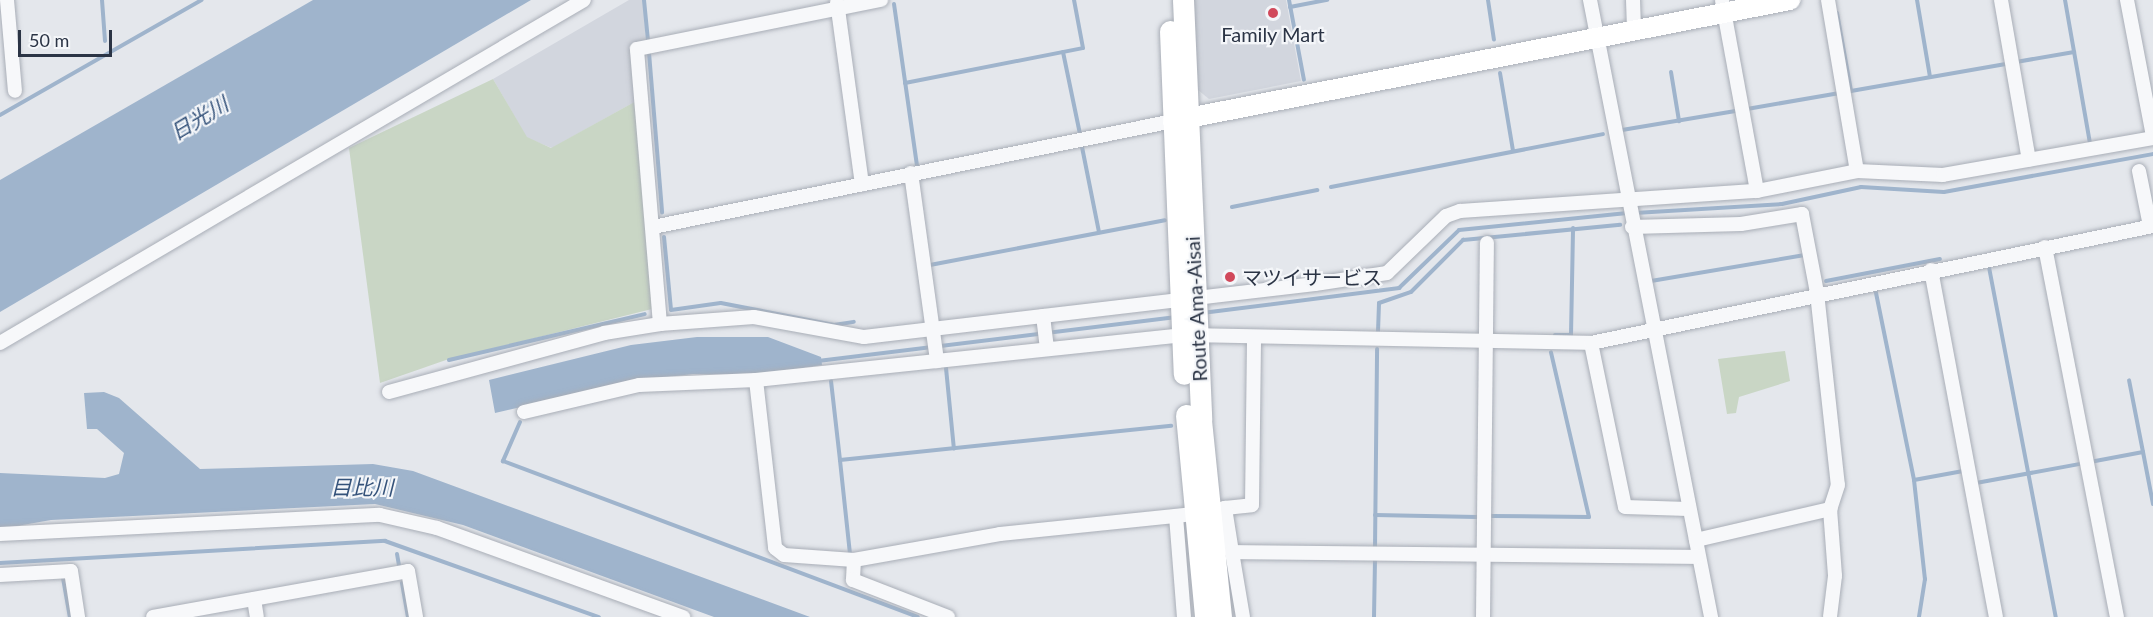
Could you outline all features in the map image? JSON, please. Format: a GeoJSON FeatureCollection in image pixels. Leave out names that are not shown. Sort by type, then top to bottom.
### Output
{"type":"FeatureCollection","features":[{"type":"Feature","properties":{"kind":"main road","name":"Route Ama-Aisai"},"geometry":{"type":"LineString","coordinates":[[1169,0],[1180,120],[1188,316],[1201,512],[1205,617]]}},
{"type":"Feature","properties":{"kind":"main road","name":"Route Ama-Aisai"},"geometry":{"type":"LineString","coordinates":[[1180,120],[1183,0]]}},
{"type":"Feature","properties":{"kind":"main road","name":"Route Ama-Aisai"},"geometry":{"type":"LineString","coordinates":[[1201,512],[1221,617]]}},
{"type":"Feature","properties":{"kind":"street"},"geometry":{"type":"LineString","coordinates":[[7,0],[15,91]]}},
{"type":"Feature","properties":{"kind":"street"},"geometry":{"type":"LineString","coordinates":[[0,343],[584,0]]}},
{"type":"Feature","properties":{"kind":"street"},"geometry":{"type":"LineString","coordinates":[[660,324],[637,49],[837,4],[881,0]]}},
{"type":"Feature","properties":{"kind":"street"},"geometry":{"type":"LineString","coordinates":[[1590,0],[1626,202],[1711,617]]}},
{"type":"Feature","properties":{"kind":"street"},"geometry":{"type":"LineString","coordinates":[[1633,0],[1634,30]]}},
{"type":"Feature","properties":{"kind":"street"},"geometry":{"type":"LineString","coordinates":[[653,227],[911,173],[1597,38],[1723,6],[1790,0]]}},
{"type":"Feature","properties":{"kind":"street"},"geometry":{"type":"LineString","coordinates":[[1828,0],[1857,171]]}},
{"type":"Feature","properties":{"kind":"street"},"geometry":{"type":"LineString","coordinates":[[2001,0],[2029,160]]}},
{"type":"Feature","properties":{"kind":"street"},"geometry":{"type":"LineString","coordinates":[[524,412],[639,384],[756,380],[936,357],[1047,348],[1387,273],[1446,216],[1460,211],[1626,202],[1757,191],[1857,171],[1943,175],[2153,137],[2127,0]]}},
{"type":"Feature","properties":{"kind":"street"},"geometry":{"type":"LineString","coordinates":[[837,4],[862,184]]}},
{"type":"Feature","properties":{"kind":"street"},"geometry":{"type":"LineString","coordinates":[[1723,6],[1757,191]]}},
{"type":"Feature","properties":{"kind":"street"},"geometry":{"type":"LineString","coordinates":[[389,392],[604,333],[660,324],[754,317],[864,337],[932,332],[1043,316],[1188,316],[1254,340],[1591,343],[1817,292],[2152,226],[2139,171]]}},
{"type":"Feature","properties":{"kind":"street"},"geometry":{"type":"LineString","coordinates":[[911,173],[936,357]]}},
{"type":"Feature","properties":{"kind":"street"},"geometry":{"type":"LineString","coordinates":[[1631,224],[1741,224],[1802,214],[1817,292],[1838,485],[1830,509],[1835,576],[1830,617]]}},
{"type":"Feature","properties":{"kind":"street"},"geometry":{"type":"LineString","coordinates":[[1483,617],[1487,243]]}},
{"type":"Feature","properties":{"kind":"street"},"geometry":{"type":"LineString","coordinates":[[2045,247],[2117,617]]}},
{"type":"Feature","properties":{"kind":"street"},"geometry":{"type":"LineString","coordinates":[[1931,270],[1996,617]]}},
{"type":"Feature","properties":{"kind":"street"},"geometry":{"type":"LineString","coordinates":[[1043,316],[1047,348]]}},
{"type":"Feature","properties":{"kind":"street"},"geometry":{"type":"LineString","coordinates":[[756,380],[775,548],[784,555],[854,560],[1000,534],[1252,505],[1254,340]]}},
{"type":"Feature","properties":{"kind":"street"},"geometry":{"type":"LineString","coordinates":[[1591,343],[1625,507],[1688,509]]}},
{"type":"Feature","properties":{"kind":"street"},"geometry":{"type":"LineString","coordinates":[[1696,540],[1830,509]]}},
{"type":"Feature","properties":{"kind":"street"},"geometry":{"type":"LineString","coordinates":[[1201,512],[1232,552],[1243,617]]}},
{"type":"Feature","properties":{"kind":"street"},"geometry":{"type":"LineString","coordinates":[[1184,617],[1201,512]]}},
{"type":"Feature","properties":{"kind":"street"},"geometry":{"type":"LineString","coordinates":[[0,534],[380,514],[438,528],[683,617]]}},
{"type":"Feature","properties":{"kind":"street"},"geometry":{"type":"LineString","coordinates":[[1232,552],[1697,557]]}},
{"type":"Feature","properties":{"kind":"street"},"geometry":{"type":"LineString","coordinates":[[854,560],[853,580],[948,617]]}},
{"type":"Feature","properties":{"kind":"street"},"geometry":{"type":"LineString","coordinates":[[153,617],[408,571],[416,617]]}},
{"type":"Feature","properties":{"kind":"street"},"geometry":{"type":"LineString","coordinates":[[0,574],[70,572],[78,617]]}},
{"type":"Feature","properties":{"kind":"street"},"geometry":{"type":"LineString","coordinates":[[254,599],[257,617]]}},
{"type":"Feature","properties":{"kind":"shaded area"},"geometry":{"type":"Polygon","coordinates":[[[629,0],[643,0],[646,42],[632,46],[638,100],[552,148],[527,138],[493,79],[629,0]]]}},
{"type":"Feature","properties":{"kind":"shaded area"},"geometry":{"type":"Polygon","coordinates":[[[1194,0],[1286,0],[1301,81],[1209,99],[1198,90],[1194,0]]]}},
{"type":"Feature","properties":{"kind":"green space"},"geometry":{"type":"Polygon","coordinates":[[[493,79],[527,137],[551,148],[638,100],[652,309],[446,360],[380,383],[349,148],[493,79]]]}},
{"type":"Feature","properties":{"kind":"green space"},"geometry":{"type":"Polygon","coordinates":[[[1785,351],[1790,381],[1739,397],[1736,413],[1727,414],[1718,359],[1785,351]]]}},
{"type":"Feature","properties":{"kind":"water","name":"日光川"},"geometry":{"type":"Polygon","coordinates":[[[313,0],[531,0],[0,312],[0,180],[313,0]]]}},
{"type":"Feature","properties":{"kind":"water"},"geometry":{"type":"Polygon","coordinates":[[[697,337],[768,337],[821,357],[822,365],[758,375],[693,374],[633,381],[495,413],[489,380],[631,345],[697,337]]]}},
{"type":"Feature","properties":{"kind":"water","name":"目比川"},"geometry":{"type":"Polygon","coordinates":[[[104,392],[119,398],[200,469],[373,464],[413,471],[810,617],[714,617],[463,525],[375,504],[51,520],[0,529],[0,473],[105,478],[119,474],[124,453],[97,429],[87,429],[84,393],[104,392]]]}},
{"type":"Feature","properties":{"kind":"waterway"},"geometry":{"type":"LineString","coordinates":[[102,0],[105,41]]}},
{"type":"Feature","properties":{"kind":"waterway"},"geometry":{"type":"LineString","coordinates":[[0,115],[202,0]]}},
{"type":"Feature","properties":{"kind":"waterway"},"geometry":{"type":"LineString","coordinates":[[644,0],[648,41]]}},
{"type":"Feature","properties":{"kind":"waterway"},"geometry":{"type":"LineString","coordinates":[[905,83],[1083,48],[1074,0]]}},
{"type":"Feature","properties":{"kind":"waterway"},"geometry":{"type":"LineString","coordinates":[[1289,0],[1304,80]]}},
{"type":"Feature","properties":{"kind":"waterway"},"geometry":{"type":"LineString","coordinates":[[1290,7],[1327,0]]}},
{"type":"Feature","properties":{"kind":"waterway"},"geometry":{"type":"LineString","coordinates":[[1488,0],[1494,40]]}},
{"type":"Feature","properties":{"kind":"waterway"},"geometry":{"type":"LineString","coordinates":[[1917,0],[1930,77]]}},
{"type":"Feature","properties":{"kind":"waterway"},"geometry":{"type":"LineString","coordinates":[[2065,0],[2090,143]]}},
{"type":"Feature","properties":{"kind":"waterway"},"geometry":{"type":"LineString","coordinates":[[894,4],[917,166]]}},
{"type":"Feature","properties":{"kind":"waterway"},"geometry":{"type":"LineString","coordinates":[[1837,13],[1851,91],[2006,64]]}},
{"type":"Feature","properties":{"kind":"waterway"},"geometry":{"type":"LineString","coordinates":[[1063,52],[1080,134]]}},
{"type":"Feature","properties":{"kind":"waterway"},"geometry":{"type":"LineString","coordinates":[[2016,62],[2074,52]]}},
{"type":"Feature","properties":{"kind":"waterway"},"geometry":{"type":"LineString","coordinates":[[649,53],[662,212]]}},
{"type":"Feature","properties":{"kind":"waterway"},"geometry":{"type":"LineString","coordinates":[[1671,72],[1679,121]]}},
{"type":"Feature","properties":{"kind":"waterway"},"geometry":{"type":"LineString","coordinates":[[1500,73],[1513,151]]}},
{"type":"Feature","properties":{"kind":"waterway"},"geometry":{"type":"LineString","coordinates":[[1747,109],[1840,93]]}},
{"type":"Feature","properties":{"kind":"waterway"},"geometry":{"type":"LineString","coordinates":[[1622,130],[1735,111]]}},
{"type":"Feature","properties":{"kind":"waterway"},"geometry":{"type":"LineString","coordinates":[[1331,187],[1603,134]]}},
{"type":"Feature","properties":{"kind":"waterway"},"geometry":{"type":"LineString","coordinates":[[1082,147],[1099,232]]}},
{"type":"Feature","properties":{"kind":"waterway"},"geometry":{"type":"LineString","coordinates":[[1635,213],[1782,204],[1861,187],[1944,192],[2153,154]]}},
{"type":"Feature","properties":{"kind":"waterway"},"geometry":{"type":"LineString","coordinates":[[1232,207],[1317,190]]}},
{"type":"Feature","properties":{"kind":"waterway"},"geometry":{"type":"LineString","coordinates":[[1202,313],[1399,288],[1459,230],[1627,213]]}},
{"type":"Feature","properties":{"kind":"waterway"},"geometry":{"type":"LineString","coordinates":[[930,265],[1165,220]]}},
{"type":"Feature","properties":{"kind":"waterway"},"geometry":{"type":"LineString","coordinates":[[1378,332],[1379,303],[1411,292],[1463,240],[1620,225]]}},
{"type":"Feature","properties":{"kind":"waterway"},"geometry":{"type":"LineString","coordinates":[[1555,335],[1571,335],[1573,228]]}},
{"type":"Feature","properties":{"kind":"waterway"},"geometry":{"type":"LineString","coordinates":[[664,237],[671,310],[721,303],[834,325],[854,322]]}},
{"type":"Feature","properties":{"kind":"waterway"},"geometry":{"type":"LineString","coordinates":[[1651,281],[1805,255]]}},
{"type":"Feature","properties":{"kind":"waterway"},"geometry":{"type":"LineString","coordinates":[[1826,281],[1940,259]]}},
{"type":"Feature","properties":{"kind":"waterway"},"geometry":{"type":"LineString","coordinates":[[1988,262],[2056,617]]}},
{"type":"Feature","properties":{"kind":"waterway"},"geometry":{"type":"LineString","coordinates":[[1875,288],[1914,480],[1963,471]]}},
{"type":"Feature","properties":{"kind":"waterway"},"geometry":{"type":"LineString","coordinates":[[449,360],[645,314]]}},
{"type":"Feature","properties":{"kind":"waterway"},"geometry":{"type":"LineString","coordinates":[[818,361],[1174,317]]}},
{"type":"Feature","properties":{"kind":"waterway"},"geometry":{"type":"LineString","coordinates":[[1375,548],[1377,349]]}},
{"type":"Feature","properties":{"kind":"waterway"},"geometry":{"type":"LineString","coordinates":[[1492,516],[1589,517],[1551,352]]}},
{"type":"Feature","properties":{"kind":"waterway"},"geometry":{"type":"LineString","coordinates":[[946,368],[954,449]]}},
{"type":"Feature","properties":{"kind":"waterway"},"geometry":{"type":"LineString","coordinates":[[2090,462],[2143,452],[2129,380]]}},
{"type":"Feature","properties":{"kind":"waterway"},"geometry":{"type":"LineString","coordinates":[[831,381],[840,460]]}},
{"type":"Feature","properties":{"kind":"waterway"},"geometry":{"type":"LineString","coordinates":[[520,422],[503,461],[918,617]]}},
{"type":"Feature","properties":{"kind":"waterway"},"geometry":{"type":"LineString","coordinates":[[850,554],[840,460],[1171,426]]}},
{"type":"Feature","properties":{"kind":"waterway"},"geometry":{"type":"LineString","coordinates":[[2143,452],[2153,504]]}},
{"type":"Feature","properties":{"kind":"waterway"},"geometry":{"type":"LineString","coordinates":[[1976,483],[2080,464]]}},
{"type":"Feature","properties":{"kind":"waterway"},"geometry":{"type":"LineString","coordinates":[[1914,480],[1925,579],[1919,617]]}},
{"type":"Feature","properties":{"kind":"waterway"},"geometry":{"type":"LineString","coordinates":[[1375,515],[1477,517]]}},
{"type":"Feature","properties":{"kind":"waterway"},"geometry":{"type":"LineString","coordinates":[[0,563],[385,541],[599,617]]}},
{"type":"Feature","properties":{"kind":"waterway"},"geometry":{"type":"LineString","coordinates":[[397,554],[399,565]]}},
{"type":"Feature","properties":{"kind":"waterway"},"geometry":{"type":"LineString","coordinates":[[1374,617],[1375,558]]}},
{"type":"Feature","properties":{"kind":"waterway"},"geometry":{"type":"LineString","coordinates":[[63,578],[70,617]]}},
{"type":"Feature","properties":{"kind":"waterway"},"geometry":{"type":"LineString","coordinates":[[402,583],[408,617]]}},
{"type":"Feature","properties":{"kind":"place","name":"Family Mart"},"geometry":{"type":"Point","coordinates":[1273,13]}},
{"type":"Feature","properties":{"kind":"place","name":"マツイサービス"},"geometry":{"type":"Point","coordinates":[1230,277]}}]}
